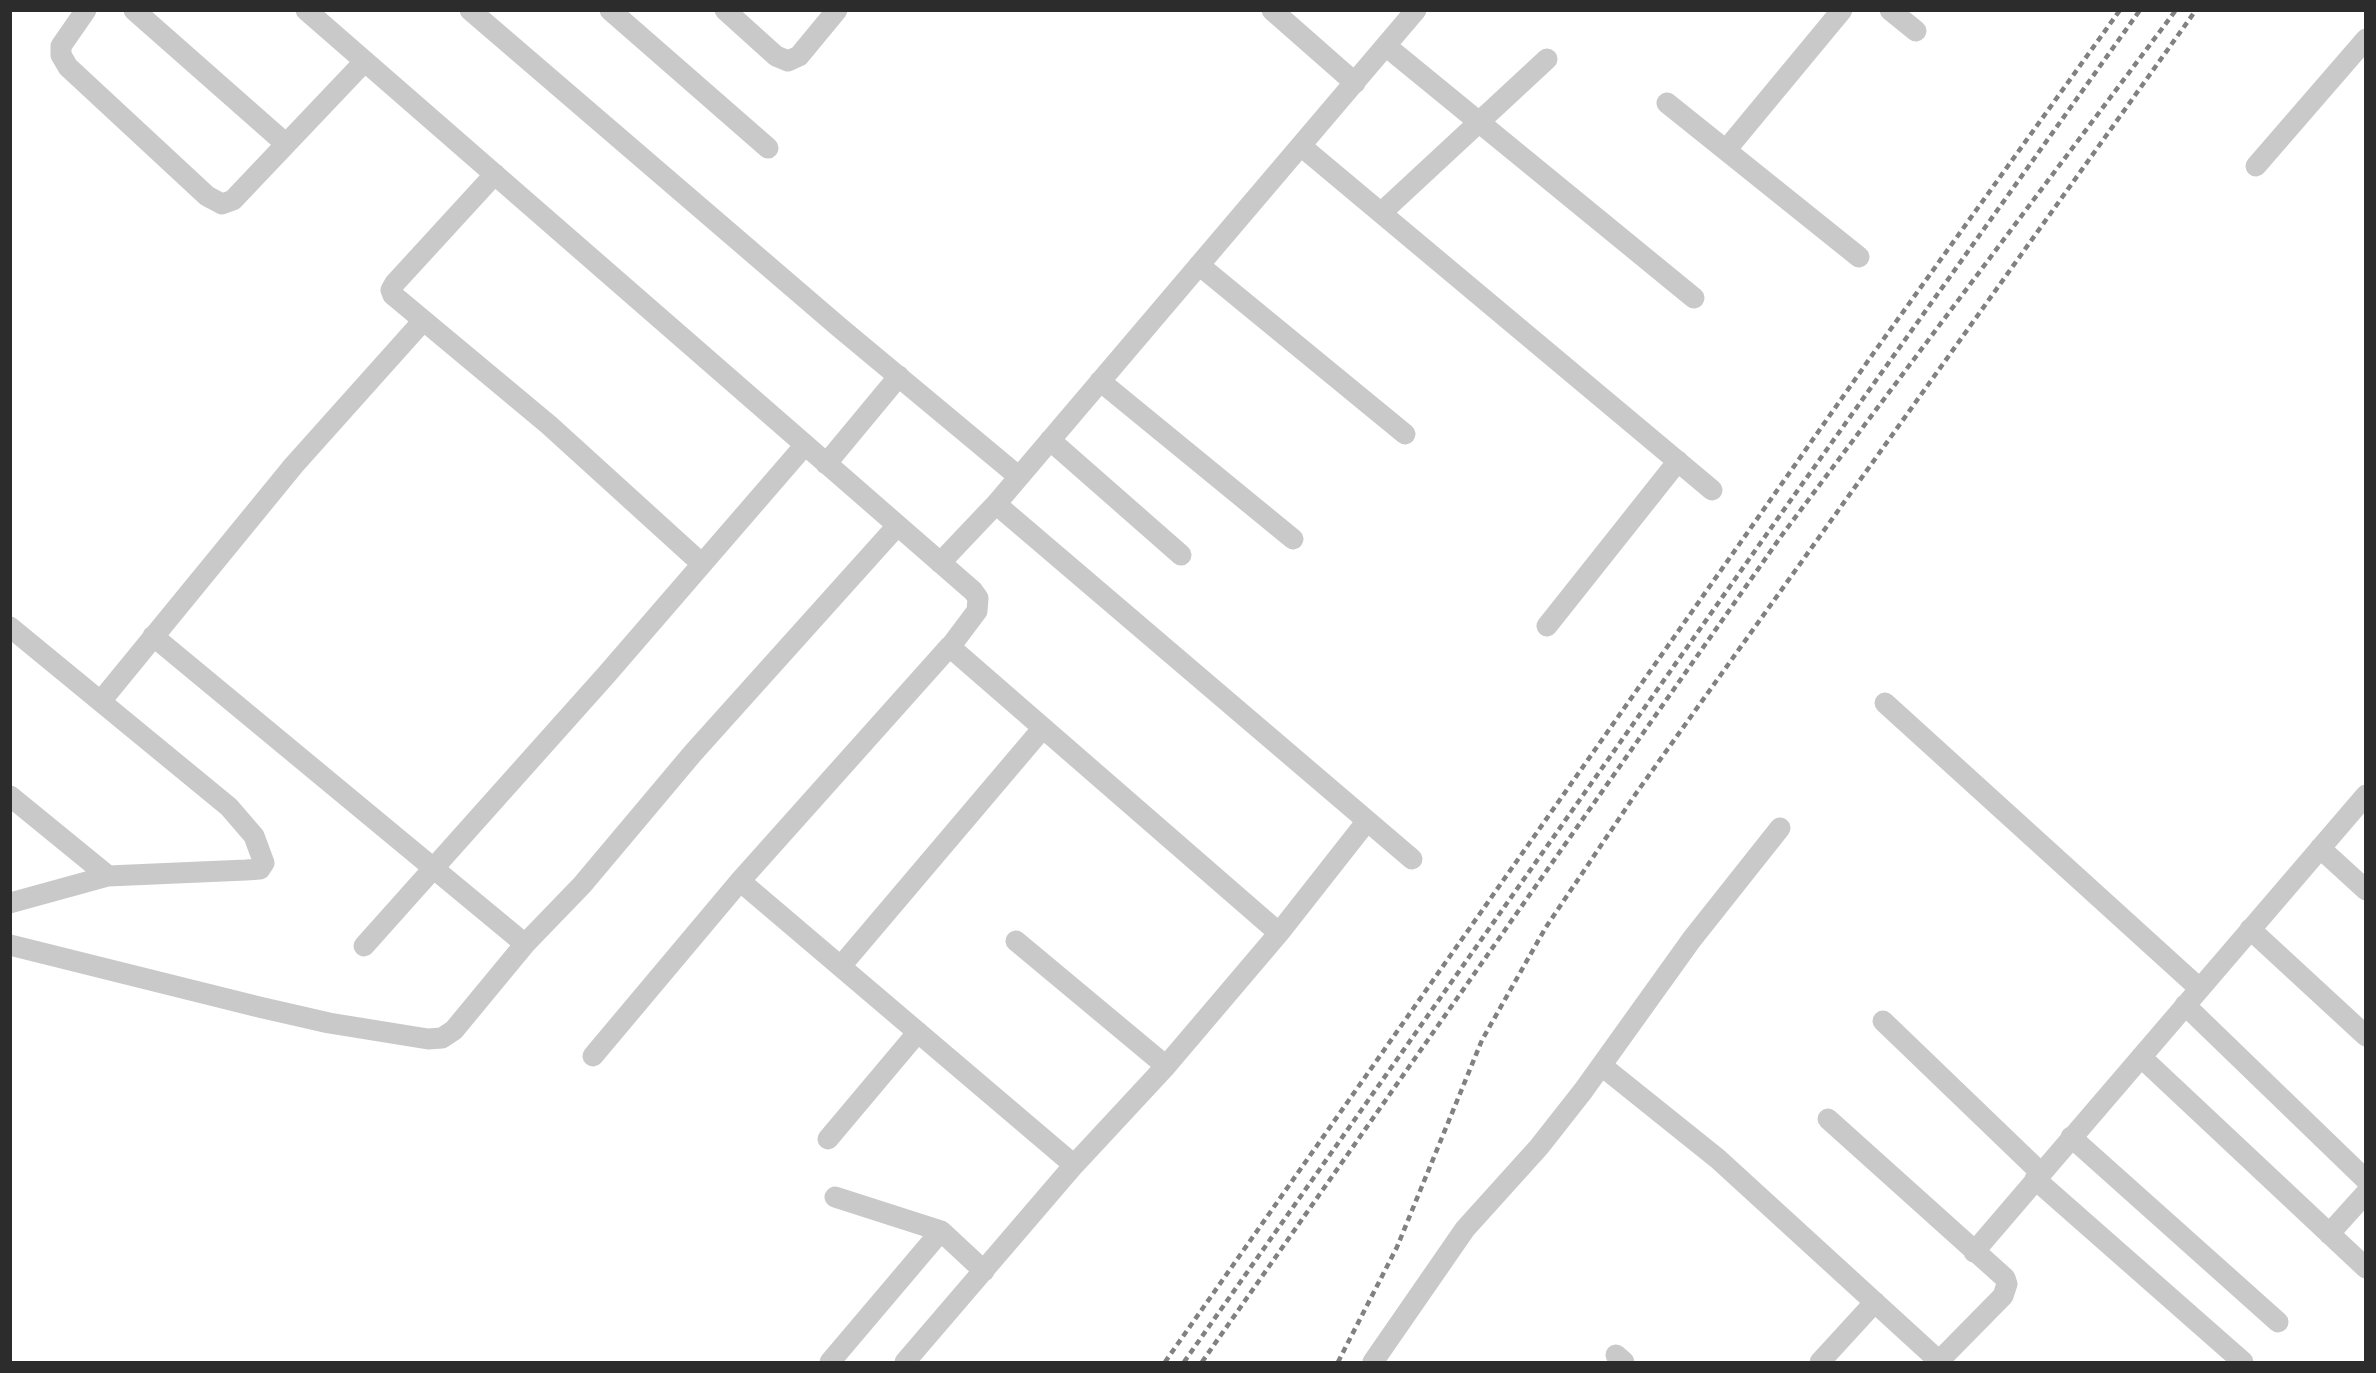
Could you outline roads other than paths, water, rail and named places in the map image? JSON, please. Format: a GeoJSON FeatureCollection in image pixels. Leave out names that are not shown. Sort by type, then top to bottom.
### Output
{"type":"FeatureCollection","features":[{"type":"Feature","properties":{"kind":"street"},"geometry":{"type":"LineString","coordinates":[[86,10],[61,46],[61,55],[68,68],[207,196],[222,204],[233,200],[365,61]]}},
{"type":"Feature","properties":{"kind":"street"},"geometry":{"type":"LineString","coordinates":[[134,10],[286,144]]}},
{"type":"Feature","properties":{"kind":"street"},"geometry":{"type":"LineString","coordinates":[[306,10],[978,598],[977,611],[950,646],[740,881],[592,1056]]}},
{"type":"Feature","properties":{"kind":"street"},"geometry":{"type":"LineString","coordinates":[[470,10],[1018,476]]}},
{"type":"Feature","properties":{"kind":"street"},"geometry":{"type":"LineString","coordinates":[[610,10],[768,148]]}},
{"type":"Feature","properties":{"kind":"street"},"geometry":{"type":"LineString","coordinates":[[725,10],[776,56],[788,62],[799,56],[837,10]]}},
{"type":"Feature","properties":{"kind":"street"},"geometry":{"type":"LineString","coordinates":[[1272,10],[1354,83]]}},
{"type":"Feature","properties":{"kind":"street"},"geometry":{"type":"LineString","coordinates":[[940,563],[996,504],[1416,10]]}},
{"type":"Feature","properties":{"kind":"street"},"geometry":{"type":"LineString","coordinates":[[1726,150],[1842,10]]}},
{"type":"Feature","properties":{"kind":"street"},"geometry":{"type":"LineString","coordinates":[[1890,10],[1916,32]]}},
{"type":"Feature","properties":{"kind":"street"},"geometry":{"type":"LineString","coordinates":[[2256,166],[2366,39]]}},
{"type":"Feature","properties":{"kind":"street"},"geometry":{"type":"LineString","coordinates":[[1386,46],[1694,298]]}},
{"type":"Feature","properties":{"kind":"street"},"geometry":{"type":"LineString","coordinates":[[1381,213],[1547,59]]}},
{"type":"Feature","properties":{"kind":"street"},"geometry":{"type":"LineString","coordinates":[[1667,103],[1859,257]]}},
{"type":"Feature","properties":{"kind":"street"},"geometry":{"type":"LineString","coordinates":[[1301,146],[1712,490]]}},
{"type":"Feature","properties":{"kind":"street"},"geometry":{"type":"LineString","coordinates":[[495,174],[391,290],[396,299],[422,322],[549,425],[702,564]]}},
{"type":"Feature","properties":{"kind":"street"},"geometry":{"type":"LineString","coordinates":[[1199,265],[1404,434]]}},
{"type":"Feature","properties":{"kind":"street"},"geometry":{"type":"LineString","coordinates":[[101,701],[294,465],[422,322]]}},
{"type":"Feature","properties":{"kind":"street"},"geometry":{"type":"LineString","coordinates":[[826,464],[899,376]]}},
{"type":"Feature","properties":{"kind":"street"},"geometry":{"type":"LineString","coordinates":[[1100,381],[1293,539]]}},
{"type":"Feature","properties":{"kind":"street"},"geometry":{"type":"LineString","coordinates":[[1050,440],[1181,555]]}},
{"type":"Feature","properties":{"kind":"street"},"geometry":{"type":"LineString","coordinates":[[364,946],[805,445]]}},
{"type":"Feature","properties":{"kind":"street"},"geometry":{"type":"LineString","coordinates":[[1546,626],[1678,461]]}},
{"type":"Feature","properties":{"kind":"street"},"geometry":{"type":"LineString","coordinates":[[996,504],[1412,859]]}},
{"type":"Feature","properties":{"kind":"street"},"geometry":{"type":"LineString","coordinates":[[10,945],[259,1008],[329,1023],[428,1039],[442,1038],[453,1029],[525,944],[582,885],[693,753],[897,526]]}},
{"type":"Feature","properties":{"kind":"street"},"geometry":{"type":"LineString","coordinates":[[10,627],[243,820],[258,843],[264,863],[260,869],[108,876],[10,903]]}},
{"type":"Feature","properties":{"kind":"street"},"geometry":{"type":"LineString","coordinates":[[153,636],[525,944]]}},
{"type":"Feature","properties":{"kind":"street"},"geometry":{"type":"LineString","coordinates":[[950,646],[1042,729],[1279,933]]}},
{"type":"Feature","properties":{"kind":"street"},"geometry":{"type":"LineString","coordinates":[[1885,703],[2199,988]]}},
{"type":"Feature","properties":{"kind":"street"},"geometry":{"type":"LineString","coordinates":[[840,966],[1042,729]]}},
{"type":"Feature","properties":{"kind":"street"},"geometry":{"type":"LineString","coordinates":[[1974,1252],[2366,795]]}},
{"type":"Feature","properties":{"kind":"street"},"geometry":{"type":"LineString","coordinates":[[10,796],[108,876]]}},
{"type":"Feature","properties":{"kind":"street"},"geometry":{"type":"LineString","coordinates":[[905,1362],[1074,1165],[1166,1066],[1279,933],[1367,821]]}},
{"type":"Feature","properties":{"kind":"street"},"geometry":{"type":"LineString","coordinates":[[1373,1362],[1465,1230],[1539,1147],[1602,1066],[1692,939],[1780,828]]}},
{"type":"Feature","properties":{"kind":"street"},"geometry":{"type":"LineString","coordinates":[[2320,848],[2366,890]]}},
{"type":"Feature","properties":{"kind":"street"},"geometry":{"type":"LineString","coordinates":[[740,881],[1074,1165]]}},
{"type":"Feature","properties":{"kind":"street"},"geometry":{"type":"LineString","coordinates":[[2250,929],[2366,1036]]}},
{"type":"Feature","properties":{"kind":"street"},"geometry":{"type":"LineString","coordinates":[[1016,941],[1166,1066]]}},
{"type":"Feature","properties":{"kind":"street"},"geometry":{"type":"LineString","coordinates":[[2185,1005],[2366,1180]]}},
{"type":"Feature","properties":{"kind":"street"},"geometry":{"type":"LineString","coordinates":[[1883,1021],[2038,1176],[2243,1362]]}},
{"type":"Feature","properties":{"kind":"street"},"geometry":{"type":"LineString","coordinates":[[828,1139],[918,1032]]}},
{"type":"Feature","properties":{"kind":"street"},"geometry":{"type":"LineString","coordinates":[[2140,1057],[2366,1268]]}},
{"type":"Feature","properties":{"kind":"street"},"geometry":{"type":"LineString","coordinates":[[1602,1066],[1718,1159],[1939,1362],[2006,1290],[2005,1278],[1827,1119]]}},
{"type":"Feature","properties":{"kind":"street"},"geometry":{"type":"LineString","coordinates":[[2071,1137],[2278,1322]]}},
{"type":"Feature","properties":{"kind":"street"},"geometry":{"type":"LineString","coordinates":[[2329,1234],[2366,1193]]}},
{"type":"Feature","properties":{"kind":"street"},"geometry":{"type":"LineString","coordinates":[[835,1197],[941,1231],[984,1270]]}},
{"type":"Feature","properties":{"kind":"street"},"geometry":{"type":"LineString","coordinates":[[830,1362],[941,1231]]}},
{"type":"Feature","properties":{"kind":"street"},"geometry":{"type":"LineString","coordinates":[[1820,1362],[1875,1302]]}},
{"type":"Feature","properties":{"kind":"railway"},"geometry":{"type":"LineString","coordinates":[[1165,1362],[1875,351],[2120,10]]}},
{"type":"Feature","properties":{"kind":"railway"},"geometry":{"type":"LineString","coordinates":[[1184,1362],[1783,511],[2140,10]]}},
{"type":"Feature","properties":{"kind":"railway"},"geometry":{"type":"LineString","coordinates":[[1202,1362],[1782,535],[2176,10]]}},
{"type":"Feature","properties":{"kind":"railway"},"geometry":{"type":"LineString","coordinates":[[1338,1362],[1397,1247],[1482,1040],[1546,927],[1637,792],[2196,10]]}}]}
